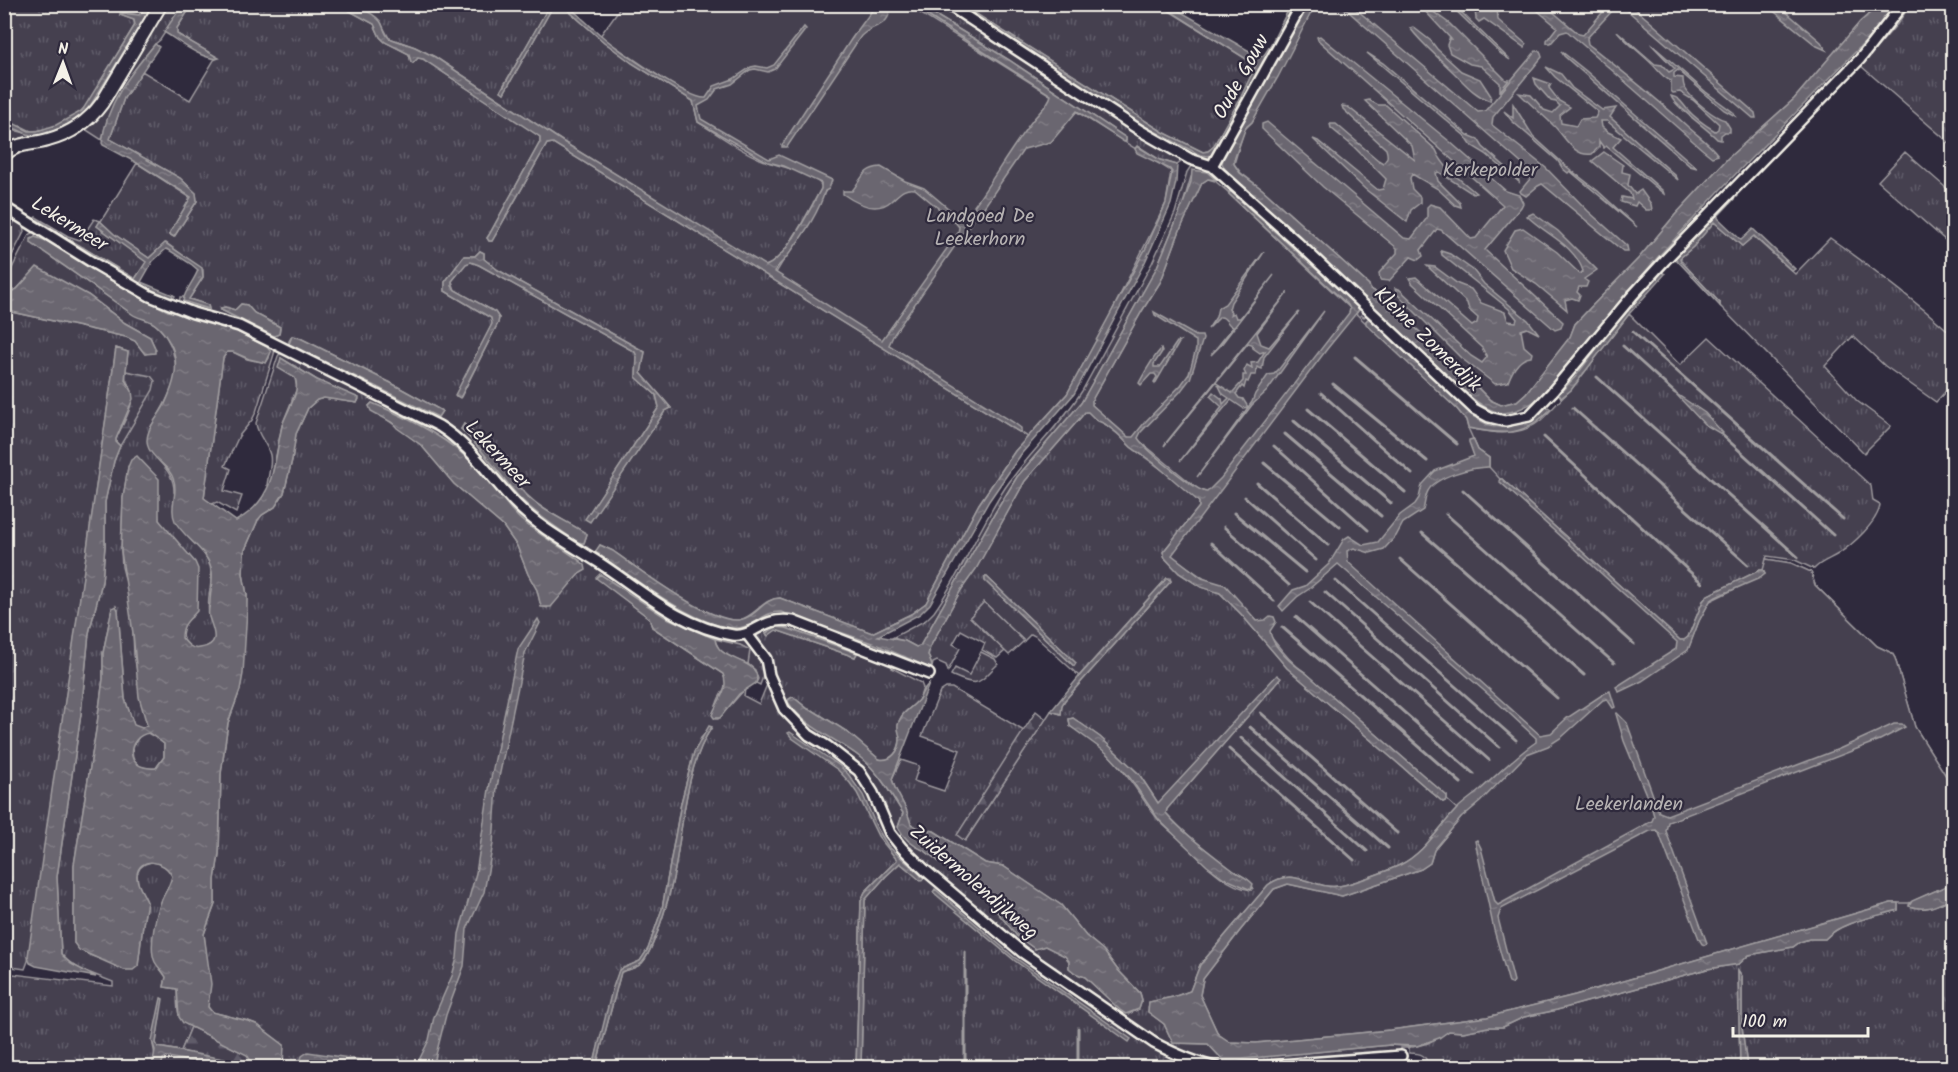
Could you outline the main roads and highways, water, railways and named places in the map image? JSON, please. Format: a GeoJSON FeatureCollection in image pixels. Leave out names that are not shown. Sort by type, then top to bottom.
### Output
{"type":"FeatureCollection","features":[{"type":"Feature","properties":{"kind":"water"},"geometry":{"type":"Polygon","coordinates":[[[148,4],[153,5],[87,111],[76,120],[52,132],[36,136],[16,129],[5,137],[5,129],[15,124],[29,131],[37,131],[56,125],[82,111],[135,25],[134,20],[120,13],[139,15],[148,4]]]}},
{"type":"Feature","properties":{"kind":"water"},"geometry":{"type":"Polygon","coordinates":[[[183,4],[192,5],[177,28],[177,34],[219,58],[199,54],[164,32],[183,4]]]}},
{"type":"Feature","properties":{"kind":"water"},"geometry":{"type":"Polygon","coordinates":[[[339,5],[355,7],[371,14],[380,21],[389,38],[435,57],[565,143],[766,266],[774,261],[790,243],[821,189],[821,183],[784,166],[768,162],[698,122],[693,101],[632,63],[562,5],[567,5],[610,42],[653,73],[685,91],[706,98],[714,86],[733,79],[751,67],[767,68],[774,65],[804,27],[806,29],[775,69],[768,72],[750,70],[732,84],[717,89],[709,100],[698,106],[701,119],[769,159],[779,155],[832,180],[808,226],[775,272],[882,340],[958,233],[959,227],[915,189],[905,190],[879,207],[867,206],[854,201],[843,194],[843,191],[852,191],[870,169],[881,167],[905,181],[924,188],[961,219],[972,217],[971,223],[894,334],[889,345],[1013,422],[1021,428],[1021,431],[1019,432],[553,143],[547,144],[492,241],[489,241],[487,238],[540,142],[540,137],[423,59],[418,58],[413,63],[411,62],[409,54],[380,37],[374,24],[339,5]]]}},
{"type":"Feature","properties":{"kind":"water"},"geometry":{"type":"Polygon","coordinates":[[[876,5],[891,5],[888,18],[861,36],[787,147],[782,147],[852,38],[876,5]]]}},
{"type":"Feature","properties":{"kind":"water"},"geometry":{"type":"Polygon","coordinates":[[[911,5],[919,5],[1009,60],[1126,138],[1126,141],[1124,142],[1077,111],[1051,142],[1024,149],[982,210],[977,210],[974,206],[1051,95],[911,5]]]}},
{"type":"Feature","properties":{"kind":"water"},"geometry":{"type":"Polygon","coordinates":[[[955,5],[962,5],[1163,132],[1203,152],[1213,147],[1256,65],[1164,7],[1165,5],[1169,5],[1258,56],[1263,56],[1266,52],[1288,11],[1290,12],[1278,39],[1215,152],[1209,156],[1200,155],[1135,121],[955,5]]]}},
{"type":"Feature","properties":{"kind":"water"},"geometry":{"type":"Polygon","coordinates":[[[1308,5],[1315,5],[1278,77],[1252,122],[1246,127],[1234,164],[1240,173],[1262,189],[1440,350],[1490,400],[1501,405],[1517,401],[1526,393],[1570,337],[1575,324],[1638,259],[1728,158],[1794,99],[1860,22],[1879,5],[1895,5],[1868,39],[1721,189],[1658,257],[1538,399],[1518,410],[1501,413],[1485,407],[1467,394],[1225,169],[1222,163],[1224,155],[1308,5]]]}},
{"type":"Feature","properties":{"kind":"water"},"geometry":{"type":"Polygon","coordinates":[[[1341,5],[1351,5],[1478,112],[1485,111],[1536,51],[1540,51],[1542,57],[1493,117],[1492,125],[1546,168],[1588,211],[1627,246],[1628,251],[1623,251],[1542,184],[1526,196],[1521,193],[1520,191],[1530,179],[1531,172],[1341,5]]]}},
{"type":"Feature","properties":{"kind":"water"},"geometry":{"type":"Polygon","coordinates":[[[1422,5],[1450,24],[1506,80],[1509,80],[1500,91],[1500,83],[1481,66],[1470,64],[1450,53],[1447,45],[1451,39],[1423,9],[1422,5]]]}},
{"type":"Feature","properties":{"kind":"water"},"geometry":{"type":"Polygon","coordinates":[[[1450,5],[1458,9],[1510,60],[1501,54],[1450,5]]]}},
{"type":"Feature","properties":{"kind":"water"},"geometry":{"type":"Polygon","coordinates":[[[1471,5],[1481,5],[1491,12],[1494,5],[1497,5],[1498,20],[1526,44],[1525,48],[1484,19],[1479,22],[1471,5]]]}},
{"type":"Feature","properties":{"kind":"water"},"geometry":{"type":"Polygon","coordinates":[[[1531,5],[1545,5],[1583,35],[1608,6],[1612,6],[1613,10],[1587,38],[1588,44],[1663,105],[1718,155],[1712,157],[1702,149],[1567,31],[1560,33],[1551,43],[1547,43],[1557,27],[1531,5]]]}},
{"type":"Feature","properties":{"kind":"water"},"geometry":{"type":"Polygon","coordinates":[[[1621,5],[1631,5],[1755,113],[1756,118],[1753,118],[1621,5]]]}},
{"type":"Feature","properties":{"kind":"water"},"geometry":{"type":"Polygon","coordinates":[[[1766,5],[1778,5],[1821,42],[1826,50],[1817,46],[1766,5]]]}},
{"type":"Feature","properties":{"kind":"water"},"geometry":{"type":"Polygon","coordinates":[[[549,6],[552,8],[504,93],[501,91],[549,6]]]}},
{"type":"Feature","properties":{"kind":"water"},"geometry":{"type":"Polygon","coordinates":[[[1413,27],[1431,41],[1461,71],[1480,79],[1491,96],[1490,101],[1478,95],[1419,39],[1410,28],[1413,27]]]}},
{"type":"Feature","properties":{"kind":"water"},"geometry":{"type":"Polygon","coordinates":[[[1617,31],[1655,64],[1662,65],[1669,72],[1675,69],[1651,44],[1706,92],[1733,112],[1735,116],[1724,110],[1678,70],[1674,73],[1674,77],[1683,78],[1683,85],[1697,102],[1715,116],[1725,120],[1730,132],[1721,135],[1721,140],[1717,139],[1684,111],[1671,96],[1678,99],[1704,124],[1715,131],[1718,129],[1719,124],[1693,100],[1680,92],[1673,93],[1671,81],[1617,31]]]}},
{"type":"Feature","properties":{"kind":"water"},"geometry":{"type":"Polygon","coordinates":[[[1320,36],[1449,141],[1506,191],[1519,195],[1523,203],[1521,207],[1485,250],[1563,322],[1561,328],[1555,330],[1441,230],[1437,229],[1421,250],[1423,256],[1418,260],[1411,257],[1389,281],[1380,280],[1379,273],[1397,253],[1397,248],[1323,187],[1262,129],[1262,124],[1267,122],[1404,238],[1411,239],[1427,218],[1427,207],[1430,204],[1440,207],[1471,239],[1476,238],[1503,205],[1318,40],[1317,37],[1320,36]]]}},
{"type":"Feature","properties":{"kind":"water"},"geometry":{"type":"Polygon","coordinates":[[[155,44],[159,47],[124,98],[110,139],[180,178],[196,193],[197,201],[174,237],[169,234],[191,197],[102,143],[104,128],[114,102],[155,44]]]}},
{"type":"Feature","properties":{"kind":"water"},"geometry":{"type":"Polygon","coordinates":[[[1561,51],[1586,71],[1697,168],[1690,166],[1561,51]]]}},
{"type":"Feature","properties":{"kind":"water"},"geometry":{"type":"Polygon","coordinates":[[[1367,53],[1383,63],[1468,135],[1478,139],[1483,147],[1518,178],[1519,182],[1486,154],[1471,145],[1465,136],[1367,53]]]}},
{"type":"Feature","properties":{"kind":"water"},"geometry":{"type":"Polygon","coordinates":[[[1546,67],[1561,74],[1572,88],[1602,110],[1616,108],[1610,117],[1678,180],[1607,121],[1601,121],[1602,127],[1621,138],[1613,147],[1664,194],[1606,146],[1604,148],[1599,141],[1599,147],[1592,154],[1585,154],[1574,149],[1553,125],[1519,93],[1531,95],[1544,110],[1553,113],[1560,106],[1551,101],[1536,84],[1534,78],[1551,84],[1549,88],[1559,101],[1570,107],[1560,115],[1561,123],[1576,126],[1580,119],[1595,118],[1598,112],[1546,67]]]}},
{"type":"Feature","properties":{"kind":"water"},"geometry":{"type":"Polygon","coordinates":[[[1369,100],[1378,105],[1386,105],[1436,150],[1448,168],[1476,193],[1473,194],[1439,172],[1436,173],[1438,181],[1460,203],[1461,207],[1455,205],[1438,189],[1412,174],[1410,178],[1412,189],[1420,197],[1420,203],[1411,210],[1407,222],[1365,189],[1313,139],[1378,190],[1383,189],[1386,179],[1331,128],[1330,124],[1336,124],[1383,163],[1387,157],[1386,149],[1342,106],[1348,107],[1415,160],[1412,146],[1365,101],[1369,100]]]}},
{"type":"Feature","properties":{"kind":"water"},"geometry":{"type":"Polygon","coordinates":[[[1513,104],[1533,136],[1637,227],[1570,171],[1568,173],[1563,169],[1558,161],[1512,121],[1504,111],[1513,118],[1513,104]]]}},
{"type":"Feature","properties":{"kind":"water"},"geometry":{"type":"Polygon","coordinates":[[[1137,146],[1160,160],[1177,165],[1171,204],[1145,262],[1074,394],[1022,453],[989,501],[930,604],[920,614],[878,636],[905,641],[916,647],[920,646],[1017,477],[1081,403],[1157,267],[1191,182],[1192,170],[1207,172],[1216,180],[1208,179],[1202,183],[1180,230],[1161,281],[1092,400],[1092,405],[1128,437],[1133,437],[1189,374],[1196,349],[1196,341],[1155,315],[1154,312],[1196,336],[1202,336],[1190,379],[1138,438],[1171,469],[1207,492],[1221,478],[1349,313],[1348,305],[1229,194],[1230,191],[1359,308],[1172,555],[1202,578],[1225,585],[1257,621],[1265,620],[1270,616],[1274,617],[1276,622],[1270,631],[1284,655],[1447,796],[1447,800],[1443,802],[1287,668],[1220,593],[1201,587],[1179,573],[1165,558],[1163,552],[1199,507],[1199,502],[1117,433],[1088,412],[1085,412],[1025,481],[930,647],[928,655],[932,666],[930,668],[875,644],[781,612],[774,612],[742,627],[718,625],[701,619],[663,598],[595,552],[600,545],[613,551],[674,593],[726,619],[745,618],[769,601],[780,598],[872,633],[911,614],[926,603],[979,504],[1015,451],[1067,394],[1146,248],[1166,203],[1172,172],[1137,153],[1135,149],[1137,146]]]}},
{"type":"Feature","properties":{"kind":"water"},"geometry":{"type":"Polygon","coordinates":[[[1604,152],[1623,165],[1622,172],[1630,174],[1628,185],[1635,194],[1641,190],[1651,204],[1652,210],[1646,210],[1637,202],[1635,206],[1621,202],[1622,197],[1632,199],[1630,193],[1592,161],[1604,152]]]}},
{"type":"Feature","properties":{"kind":"water"},"geometry":{"type":"Polygon","coordinates":[[[1735,194],[1737,196],[1718,218],[1741,240],[1753,229],[1795,269],[1792,271],[1754,236],[1742,246],[1714,222],[1693,247],[1680,258],[1720,303],[1720,306],[1675,258],[1735,194]]]}},
{"type":"Feature","properties":{"kind":"water"},"geometry":{"type":"Polygon","coordinates":[[[1533,213],[1558,231],[1597,270],[1584,279],[1588,282],[1586,287],[1579,287],[1578,300],[1572,298],[1565,300],[1567,310],[1536,284],[1511,268],[1503,250],[1515,230],[1523,228],[1557,252],[1580,274],[1583,271],[1579,262],[1566,247],[1527,216],[1533,213]]]}},
{"type":"Feature","properties":{"kind":"water"},"geometry":{"type":"Polygon","coordinates":[[[37,220],[135,279],[146,262],[97,226],[100,221],[114,234],[149,258],[165,243],[202,268],[203,277],[189,299],[208,305],[209,309],[183,301],[198,270],[169,250],[166,249],[153,261],[141,282],[173,295],[171,298],[132,281],[37,220]]]}},
{"type":"Feature","properties":{"kind":"water"},"geometry":{"type":"Polygon","coordinates":[[[35,237],[47,241],[138,296],[168,311],[232,329],[267,347],[271,352],[266,363],[233,352],[227,352],[223,358],[204,498],[236,521],[249,512],[266,492],[271,480],[282,426],[295,396],[295,378],[278,368],[281,358],[317,380],[359,398],[357,403],[324,398],[317,400],[308,408],[296,434],[284,493],[275,507],[258,520],[244,552],[243,574],[247,609],[243,674],[240,690],[228,723],[221,774],[215,904],[204,934],[211,984],[208,1007],[212,1012],[256,1024],[284,1045],[283,1067],[250,1067],[251,1061],[247,1055],[183,1023],[179,1017],[177,989],[164,987],[166,977],[156,964],[152,948],[160,903],[172,876],[164,866],[153,862],[147,863],[142,865],[137,875],[139,886],[147,902],[138,966],[133,970],[124,970],[79,950],[74,943],[74,865],[97,724],[103,679],[103,653],[112,608],[116,606],[125,699],[134,725],[142,728],[147,725],[139,697],[133,633],[121,551],[123,498],[131,460],[137,456],[159,479],[159,520],[195,562],[198,569],[197,611],[188,620],[182,633],[182,638],[195,648],[207,646],[214,640],[209,617],[212,572],[206,557],[175,521],[173,511],[175,486],[172,476],[152,453],[147,443],[149,431],[171,390],[175,362],[169,341],[156,325],[132,314],[31,243],[31,239],[35,237]],[[149,733],[142,735],[133,746],[133,759],[137,764],[156,768],[164,757],[164,744],[149,733]]]}},
{"type":"Feature","properties":{"kind":"water"},"geometry":{"type":"Polygon","coordinates":[[[480,251],[484,253],[484,259],[498,270],[645,352],[641,373],[671,408],[665,411],[590,522],[585,519],[659,407],[656,395],[636,377],[635,352],[471,262],[466,264],[452,281],[452,286],[455,290],[495,312],[499,318],[460,398],[455,395],[492,324],[491,318],[445,291],[445,282],[464,256],[475,256],[480,251]]]}},
{"type":"Feature","properties":{"kind":"water"},"geometry":{"type":"Polygon","coordinates":[[[1441,251],[1450,254],[1473,270],[1484,284],[1528,320],[1539,334],[1527,328],[1521,330],[1524,346],[1532,353],[1531,357],[1516,366],[1508,382],[1495,384],[1461,358],[1397,294],[1395,288],[1399,289],[1471,356],[1482,363],[1487,357],[1482,348],[1409,278],[1416,277],[1472,326],[1477,323],[1478,318],[1469,310],[1467,303],[1427,266],[1435,267],[1458,284],[1471,289],[1481,303],[1505,312],[1508,321],[1516,322],[1517,319],[1509,309],[1442,255],[1441,251]]]}},
{"type":"Feature","properties":{"kind":"water"},"geometry":{"type":"Polygon","coordinates":[[[1264,252],[1231,302],[1230,315],[1234,313],[1236,318],[1240,318],[1274,275],[1211,355],[1233,327],[1220,317],[1208,329],[1216,317],[1218,308],[1225,304],[1264,252]]]}},
{"type":"Feature","properties":{"kind":"water"},"geometry":{"type":"Polygon","coordinates":[[[37,267],[88,295],[125,323],[150,337],[155,353],[145,354],[135,341],[126,337],[8,311],[5,308],[5,294],[17,289],[37,267]]]}},
{"type":"Feature","properties":{"kind":"water"},"geometry":{"type":"Polygon","coordinates":[[[1662,272],[1665,274],[1629,314],[1571,390],[1561,398],[1559,394],[1662,272]]]}},
{"type":"Feature","properties":{"kind":"water"},"geometry":{"type":"Polygon","coordinates":[[[1288,292],[1257,333],[1261,344],[1269,347],[1299,312],[1264,357],[1262,369],[1257,367],[1256,375],[1251,375],[1244,388],[1242,386],[1236,394],[1248,407],[1243,408],[1231,400],[1180,461],[1222,407],[1210,396],[1213,392],[1222,399],[1223,404],[1229,398],[1223,394],[1218,384],[1232,393],[1243,381],[1247,365],[1252,368],[1251,363],[1258,362],[1265,351],[1260,353],[1248,343],[1164,446],[1165,444],[1288,292]]]}},
{"type":"Feature","properties":{"kind":"water"},"geometry":{"type":"Polygon","coordinates":[[[241,304],[247,305],[254,313],[280,327],[279,334],[274,336],[221,310],[225,307],[235,310],[241,304]]]}},
{"type":"Feature","properties":{"kind":"water"},"geometry":{"type":"Polygon","coordinates":[[[1324,311],[1267,391],[1252,405],[1197,477],[1252,402],[1268,375],[1274,374],[1279,369],[1324,311]]]}},
{"type":"Feature","properties":{"kind":"water"},"geometry":{"type":"Polygon","coordinates":[[[1369,318],[1482,422],[1492,426],[1511,426],[1529,419],[1546,406],[1551,409],[1532,425],[1513,432],[1492,432],[1468,428],[1466,420],[1457,409],[1366,324],[1369,318]]]}},
{"type":"Feature","properties":{"kind":"water"},"geometry":{"type":"Polygon","coordinates":[[[292,336],[391,383],[442,411],[438,417],[289,344],[292,336]]]}},
{"type":"Feature","properties":{"kind":"water"},"geometry":{"type":"Polygon","coordinates":[[[1180,341],[1155,384],[1157,377],[1151,374],[1141,385],[1139,383],[1151,361],[1161,349],[1162,352],[1154,367],[1160,367],[1180,341]]]}},
{"type":"Feature","properties":{"kind":"water"},"geometry":{"type":"Polygon","coordinates":[[[116,348],[128,352],[125,380],[132,391],[133,399],[116,439],[120,446],[114,461],[105,502],[102,582],[89,633],[81,714],[57,877],[61,954],[71,964],[96,977],[36,966],[30,963],[28,956],[116,348]]]}},
{"type":"Feature","properties":{"kind":"water"},"geometry":{"type":"Polygon","coordinates":[[[1675,393],[1705,413],[1723,433],[1704,424],[1675,393]]]}},
{"type":"Feature","properties":{"kind":"water"},"geometry":{"type":"Polygon","coordinates":[[[372,403],[415,423],[456,449],[480,470],[521,520],[585,565],[586,570],[579,574],[551,607],[541,607],[537,590],[517,546],[503,526],[454,484],[421,445],[393,423],[371,411],[369,406],[372,403]]]}},
{"type":"Feature","properties":{"kind":"water"},"geometry":{"type":"Polygon","coordinates":[[[464,424],[525,494],[547,511],[587,534],[584,543],[579,543],[548,522],[519,497],[484,453],[461,429],[464,424]]]}},
{"type":"Feature","properties":{"kind":"water"},"geometry":{"type":"Polygon","coordinates":[[[1473,439],[1478,450],[1489,458],[1489,467],[1465,471],[1439,481],[1428,491],[1423,510],[1403,523],[1396,536],[1384,549],[1370,553],[1354,548],[1347,551],[1348,562],[1540,735],[1551,733],[1567,718],[1610,691],[1615,707],[1613,708],[1607,699],[1603,700],[1562,737],[1548,746],[1527,754],[1461,818],[1434,850],[1430,863],[1421,869],[1342,896],[1288,884],[1274,889],[1203,979],[1200,995],[1218,1034],[1230,1042],[1256,1043],[1390,1030],[1487,1017],[1575,995],[1891,903],[1898,903],[1898,910],[1850,924],[1825,939],[1809,939],[1793,947],[1749,955],[1739,964],[1707,969],[1524,1017],[1503,1027],[1488,1027],[1463,1032],[1449,1031],[1439,1038],[1417,1046],[1390,1045],[1222,1059],[1208,1044],[1173,1043],[1164,1024],[1148,1012],[1149,1002],[1190,991],[1200,965],[1268,885],[1277,879],[1286,877],[1320,885],[1339,886],[1400,865],[1423,848],[1461,805],[1536,742],[1536,738],[1497,702],[1338,564],[1283,611],[1279,606],[1293,590],[1305,586],[1329,564],[1344,539],[1349,536],[1363,545],[1378,542],[1400,515],[1415,504],[1422,485],[1435,471],[1474,456],[1469,442],[1473,439]]]}},
{"type":"Feature","properties":{"kind":"water"},"geometry":{"type":"Polygon","coordinates":[[[1500,479],[1680,640],[1688,637],[1703,601],[1708,595],[1760,570],[1763,570],[1765,574],[1710,601],[1699,621],[1688,650],[1642,681],[1619,692],[1616,687],[1676,649],[1677,642],[1499,481],[1500,479]]]}},
{"type":"Feature","properties":{"kind":"water"},"geometry":{"type":"Polygon","coordinates":[[[600,574],[665,617],[715,639],[723,652],[753,669],[757,675],[756,683],[739,694],[720,718],[714,718],[712,715],[724,690],[723,674],[652,627],[649,618],[596,578],[600,574]]]}},
{"type":"Feature","properties":{"kind":"water"},"geometry":{"type":"Polygon","coordinates":[[[985,577],[1076,663],[1074,666],[985,581],[985,577]]]}},
{"type":"Feature","properties":{"kind":"water"},"geometry":{"type":"Polygon","coordinates":[[[1167,578],[1171,581],[1065,700],[1061,714],[1051,711],[1082,673],[1167,578]]]}},
{"type":"Feature","properties":{"kind":"water"},"geometry":{"type":"Polygon","coordinates":[[[538,619],[540,623],[525,653],[497,787],[493,844],[484,892],[467,929],[464,966],[446,1015],[433,1067],[307,1068],[299,1065],[302,1056],[308,1052],[416,1066],[429,1040],[434,1017],[452,976],[457,958],[459,934],[476,873],[490,783],[518,649],[538,619]]]}},
{"type":"Feature","properties":{"kind":"water"},"geometry":{"type":"Polygon","coordinates":[[[776,627],[786,628],[857,653],[855,657],[776,630],[768,636],[766,633],[776,627]]]}},
{"type":"Feature","properties":{"kind":"water"},"geometry":{"type":"Polygon","coordinates":[[[1277,675],[1281,678],[1167,809],[1166,813],[1196,842],[1251,882],[1253,884],[1251,890],[1224,878],[1207,866],[1159,820],[1130,778],[1108,754],[1070,726],[1069,719],[1073,718],[1100,737],[1139,774],[1158,803],[1277,675]]]}},
{"type":"Feature","properties":{"kind":"water"},"geometry":{"type":"Polygon","coordinates":[[[929,684],[892,779],[911,824],[934,831],[985,863],[1003,866],[1061,905],[1086,936],[1103,950],[1140,993],[1142,1000],[1139,1009],[1126,1014],[1085,977],[1069,968],[1069,961],[1065,956],[1045,946],[1035,949],[1017,936],[984,896],[906,839],[898,827],[903,813],[873,770],[852,751],[803,719],[788,702],[793,697],[808,709],[846,731],[879,759],[887,759],[897,751],[900,743],[899,721],[929,684]]]}},
{"type":"Feature","properties":{"kind":"water"},"geometry":{"type":"Polygon","coordinates":[[[1617,713],[1627,723],[1659,812],[1667,815],[1839,749],[1894,724],[1902,724],[1905,727],[1880,740],[1668,822],[1666,831],[1707,943],[1705,945],[1699,939],[1659,833],[1656,830],[1650,831],[1501,909],[1498,918],[1514,981],[1512,984],[1509,983],[1494,930],[1475,841],[1477,840],[1481,848],[1495,902],[1498,905],[1652,821],[1654,816],[1652,809],[1624,741],[1617,713]]]}},
{"type":"Feature","properties":{"kind":"water"},"geometry":{"type":"Polygon","coordinates":[[[709,726],[712,727],[703,742],[691,777],[673,877],[661,923],[642,963],[635,968],[621,972],[596,1067],[593,1067],[619,970],[640,961],[648,949],[662,909],[681,803],[694,752],[709,726]]]}},
{"type":"Feature","properties":{"kind":"water"},"geometry":{"type":"Polygon","coordinates":[[[790,732],[848,774],[863,795],[877,828],[888,846],[924,878],[921,881],[900,863],[865,900],[861,1067],[856,1067],[861,901],[865,892],[897,860],[878,836],[850,783],[838,770],[792,738],[788,733],[790,732]]]}},
{"type":"Feature","properties":{"kind":"water"},"geometry":{"type":"Polygon","coordinates":[[[1953,883],[1953,898],[1927,908],[1909,906],[1912,901],[1953,883]]]}},
{"type":"Feature","properties":{"kind":"water"},"geometry":{"type":"Polygon","coordinates":[[[935,889],[1014,957],[1131,1039],[1129,1042],[1015,961],[933,892],[935,889]]]}},
{"type":"Feature","properties":{"kind":"water"},"geometry":{"type":"Polygon","coordinates":[[[1738,970],[1742,976],[1742,1027],[1747,1067],[1740,1067],[1738,970]]]}},
{"type":"Feature","properties":{"kind":"water"},"geometry":{"type":"Polygon","coordinates":[[[161,998],[163,999],[156,1043],[158,1047],[229,1060],[237,1067],[224,1067],[167,1057],[163,1059],[161,1067],[152,1067],[155,1050],[152,1041],[161,998]]]}},
{"type":"Feature","properties":{"kind":"waterway"},"geometry":{"type":"LineString","coordinates":[[1633,332],[1843,519]]}},
{"type":"Feature","properties":{"kind":"waterway"},"geometry":{"type":"LineString","coordinates":[[1623,346],[1675,393]]}},
{"type":"Feature","properties":{"kind":"waterway"},"geometry":{"type":"LineString","coordinates":[[1355,357],[1457,444]]}},
{"type":"Feature","properties":{"kind":"waterway"},"geometry":{"type":"LineString","coordinates":[[1597,377],[1798,557]]}},
{"type":"Feature","properties":{"kind":"waterway"},"geometry":{"type":"LineString","coordinates":[[1333,384],[1427,461]]}},
{"type":"Feature","properties":{"kind":"waterway"},"geometry":{"type":"LineString","coordinates":[[1321,393],[1412,474]]}},
{"type":"Feature","properties":{"kind":"waterway"},"geometry":{"type":"LineString","coordinates":[[1573,408],[1748,565]]}},
{"type":"Feature","properties":{"kind":"waterway"},"geometry":{"type":"LineString","coordinates":[[1308,409],[1405,492]]}},
{"type":"Feature","properties":{"kind":"waterway"},"geometry":{"type":"LineString","coordinates":[[1294,421],[1391,503]]}},
{"type":"Feature","properties":{"kind":"waterway"},"geometry":{"type":"LineString","coordinates":[[1285,434],[1381,516]]}},
{"type":"Feature","properties":{"kind":"waterway"},"geometry":{"type":"LineString","coordinates":[[1721,434],[1833,535]]}},
{"type":"Feature","properties":{"kind":"waterway"},"geometry":{"type":"LineString","coordinates":[[1544,437],[1702,583]]}},
{"type":"Feature","properties":{"kind":"waterway"},"geometry":{"type":"LineString","coordinates":[[1274,446],[1368,530]]}},
{"type":"Feature","properties":{"kind":"waterway"},"geometry":{"type":"LineString","coordinates":[[1264,463],[1340,527]]}},
{"type":"Feature","properties":{"kind":"waterway"},"geometry":{"type":"LineString","coordinates":[[1257,483],[1328,545]]}},
{"type":"Feature","properties":{"kind":"waterway"},"geometry":{"type":"LineString","coordinates":[[1463,490],[1634,644]]}},
{"type":"Feature","properties":{"kind":"waterway"},"geometry":{"type":"LineString","coordinates":[[1245,497],[1316,560]]}},
{"type":"Feature","properties":{"kind":"waterway"},"geometry":{"type":"LineString","coordinates":[[1234,513],[1305,572]]}},
{"type":"Feature","properties":{"kind":"waterway"},"geometry":{"type":"LineString","coordinates":[[1446,514],[1614,663]]}},
{"type":"Feature","properties":{"kind":"waterway"},"geometry":{"type":"LineString","coordinates":[[1224,527],[1289,585]]}},
{"type":"Feature","properties":{"kind":"waterway"},"geometry":{"type":"LineString","coordinates":[[1422,533],[1584,675]]}},
{"type":"Feature","properties":{"kind":"waterway"},"geometry":{"type":"LineString","coordinates":[[1211,543],[1274,601]]}},
{"type":"Feature","properties":{"kind":"waterway"},"geometry":{"type":"LineString","coordinates":[[1400,559],[1557,698]]}},
{"type":"Feature","properties":{"kind":"waterway"},"geometry":{"type":"LineString","coordinates":[[1336,581],[1516,740]]}},
{"type":"Feature","properties":{"kind":"waterway"},"geometry":{"type":"LineString","coordinates":[[1325,592],[1499,747]]}},
{"type":"Feature","properties":{"kind":"waterway"},"geometry":{"type":"LineString","coordinates":[[1310,602],[1489,760]]}},
{"type":"Feature","properties":{"kind":"waterway"},"geometry":{"type":"LineString","coordinates":[[1296,617],[1474,774]]}},
{"type":"Feature","properties":{"kind":"waterway"},"geometry":{"type":"LineString","coordinates":[[1282,627],[1461,783]]}},
{"type":"Feature","properties":{"kind":"waterway"},"geometry":{"type":"LineString","coordinates":[[1261,713],[1397,833]]}},
{"type":"Feature","properties":{"kind":"waterway"},"geometry":{"type":"LineString","coordinates":[[1250,727],[1388,848]]}},
{"type":"Feature","properties":{"kind":"waterway"},"geometry":{"type":"LineString","coordinates":[[1241,738],[1367,851]]}},
{"type":"Feature","properties":{"kind":"waterway"},"geometry":{"type":"LineString","coordinates":[[1229,749],[1354,860]]}},
{"type":"Feature","properties":{"kind":"waterway"},"geometry":{"type":"LineString","coordinates":[[965,952],[965,1068]]}},
{"type":"Feature","properties":{"kind":"waterway"},"geometry":{"type":"LineString","coordinates":[[1078,1028],[1078,1068]]}},
{"type":"Feature","properties":{"kind":"park label","name":"Kerkepolder"},"geometry":{"type":"Point","coordinates":[1490,171]}},
{"type":"Feature","properties":{"kind":"park label","name":"Landgoed De Leekerhorn"},"geometry":{"type":"Point","coordinates":[980,228]}},
{"type":"Feature","properties":{"kind":"park label","name":"Leekerlanden"},"geometry":{"type":"Point","coordinates":[1629,805]}}]}
